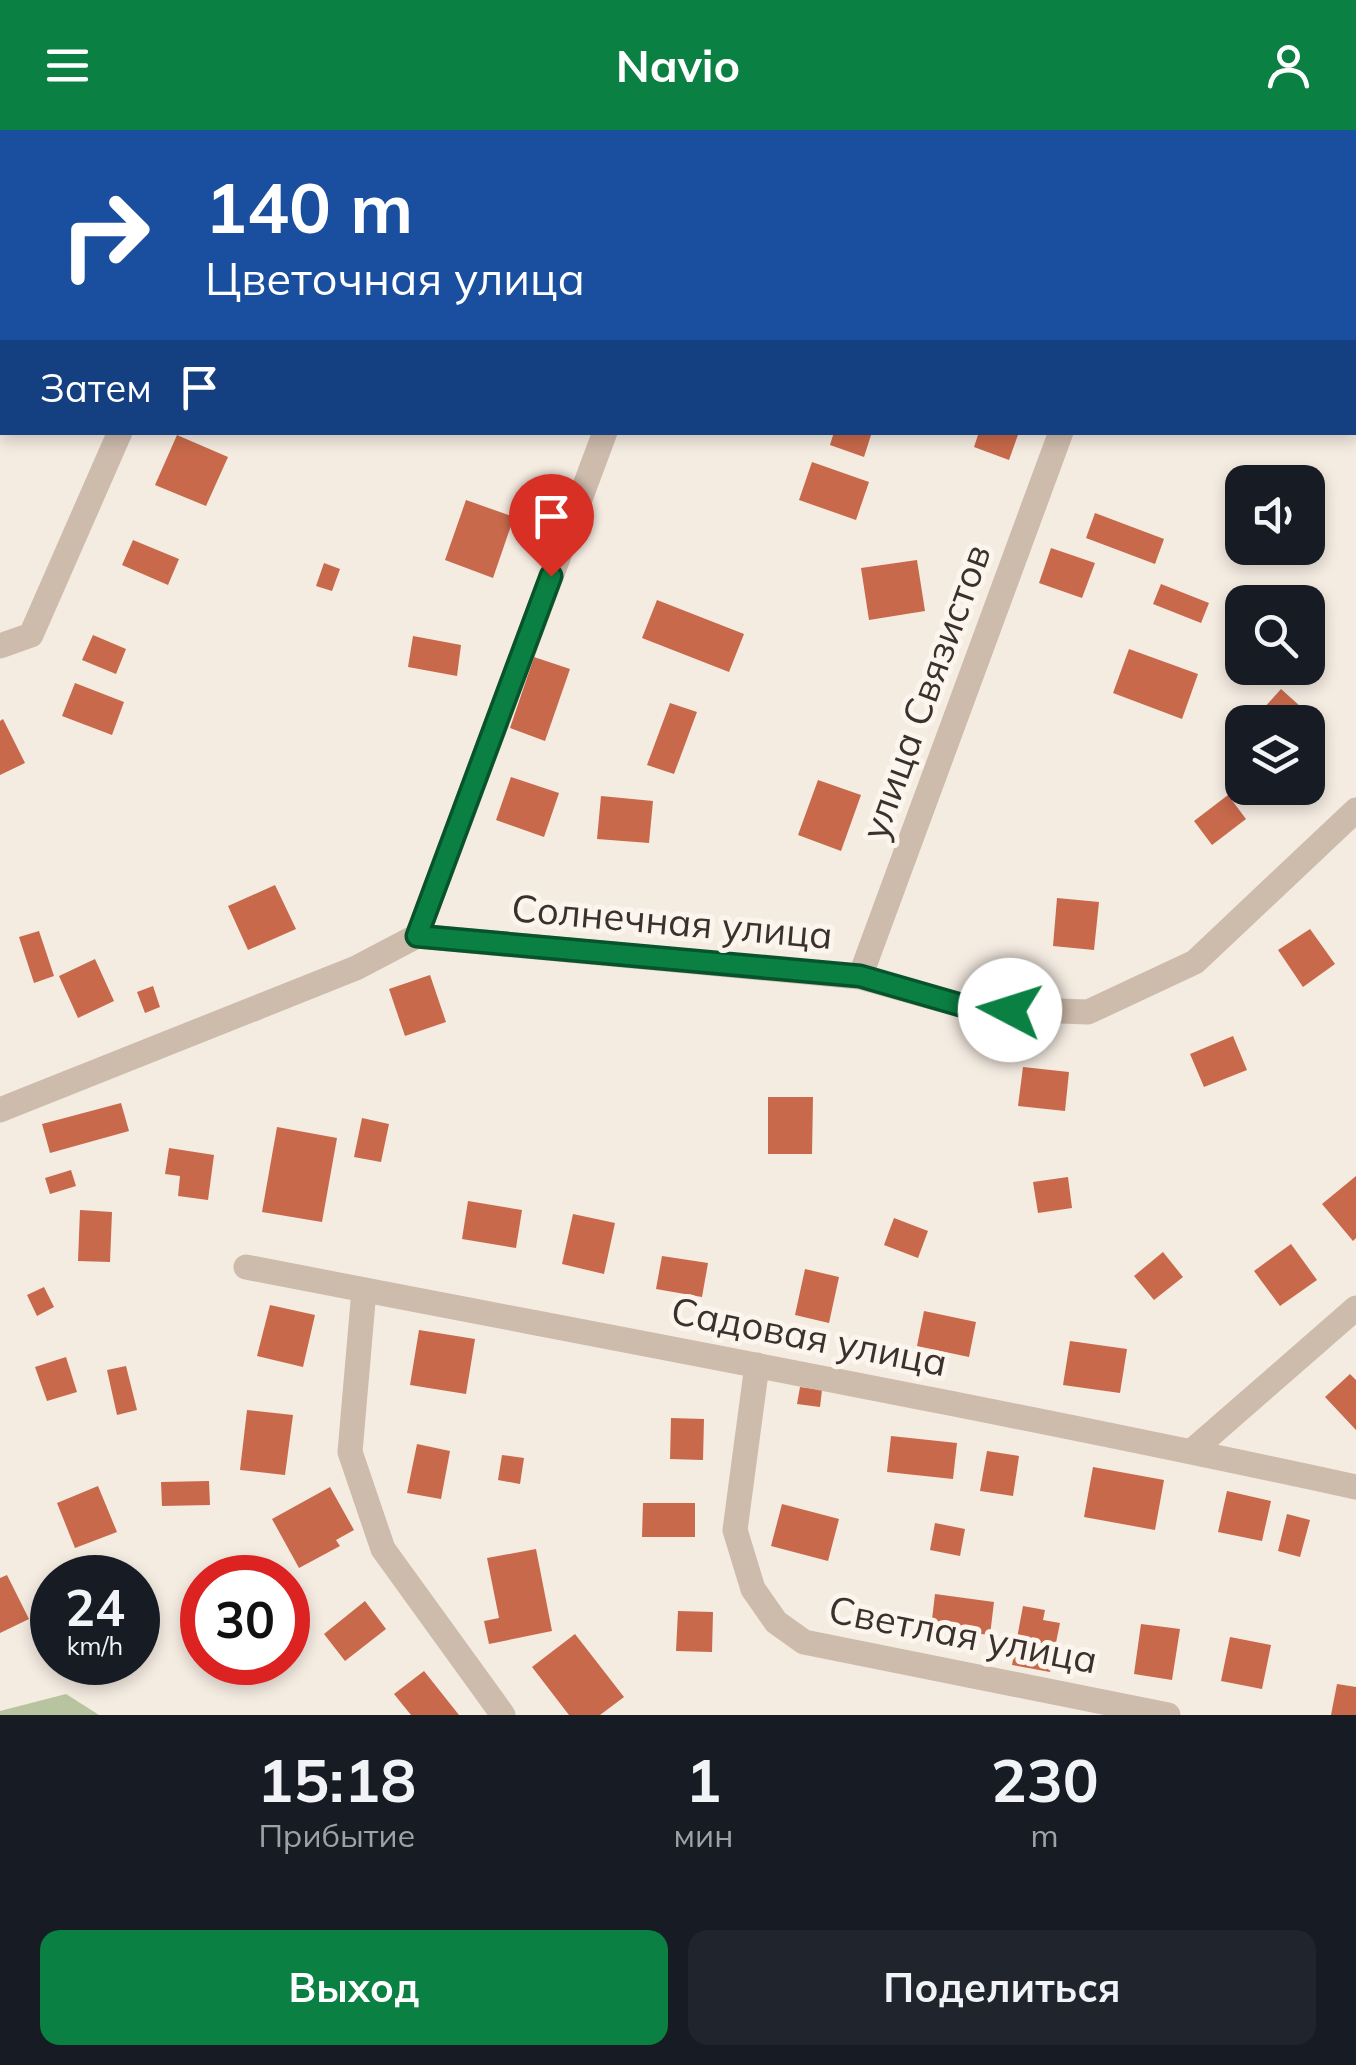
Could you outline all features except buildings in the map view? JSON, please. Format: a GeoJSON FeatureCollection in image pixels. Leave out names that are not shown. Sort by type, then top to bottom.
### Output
{"type":"FeatureCollection","features":[{"type":"Feature","properties":{"kind":"street"},"geometry":{"type":"LineString","coordinates":[[0,646],[31,634],[119,435]]}},
{"type":"Feature","properties":{"kind":"street"},"geometry":{"type":"LineString","coordinates":[[0,1110],[356,968],[417,936],[604,435]]}},
{"type":"Feature","properties":{"kind":"street","name":"улица Связистов"},"geometry":{"type":"LineString","coordinates":[[860,976],[1060,435]]}},
{"type":"Feature","properties":{"kind":"street","name":"Солнечная улица"},"geometry":{"type":"LineString","coordinates":[[417,936],[860,976],[971,1008],[1088,1012],[1195,962],[1356,810]]}},
{"type":"Feature","properties":{"kind":"street","name":"Садовая улица"},"geometry":{"type":"LineString","coordinates":[[246,1266],[1356,1487]]}},
{"type":"Feature","properties":{"kind":"street"},"geometry":{"type":"LineString","coordinates":[[364,1290],[350,1452],[383,1549],[502,1715]]}},
{"type":"Feature","properties":{"kind":"street"},"geometry":{"type":"LineString","coordinates":[[1192,1452],[1356,1308]]}},
{"type":"Feature","properties":{"kind":"street","name":"Светлая улица"},"geometry":{"type":"LineString","coordinates":[[757,1365],[735,1530],[753,1590],[776,1622],[804,1642],[1168,1715]]}},
{"type":"Feature","properties":{"kind":"green space"},"geometry":{"type":"Polygon","coordinates":[[[66,1694],[99,1715],[0,1715],[0,1711],[66,1694]]]}},
{"type":"Feature","properties":{"kind":"route"},"geometry":{"type":"LineString","coordinates":[[551,576],[417,936],[860,976],[971,1008],[1010,1010]]}}]}
